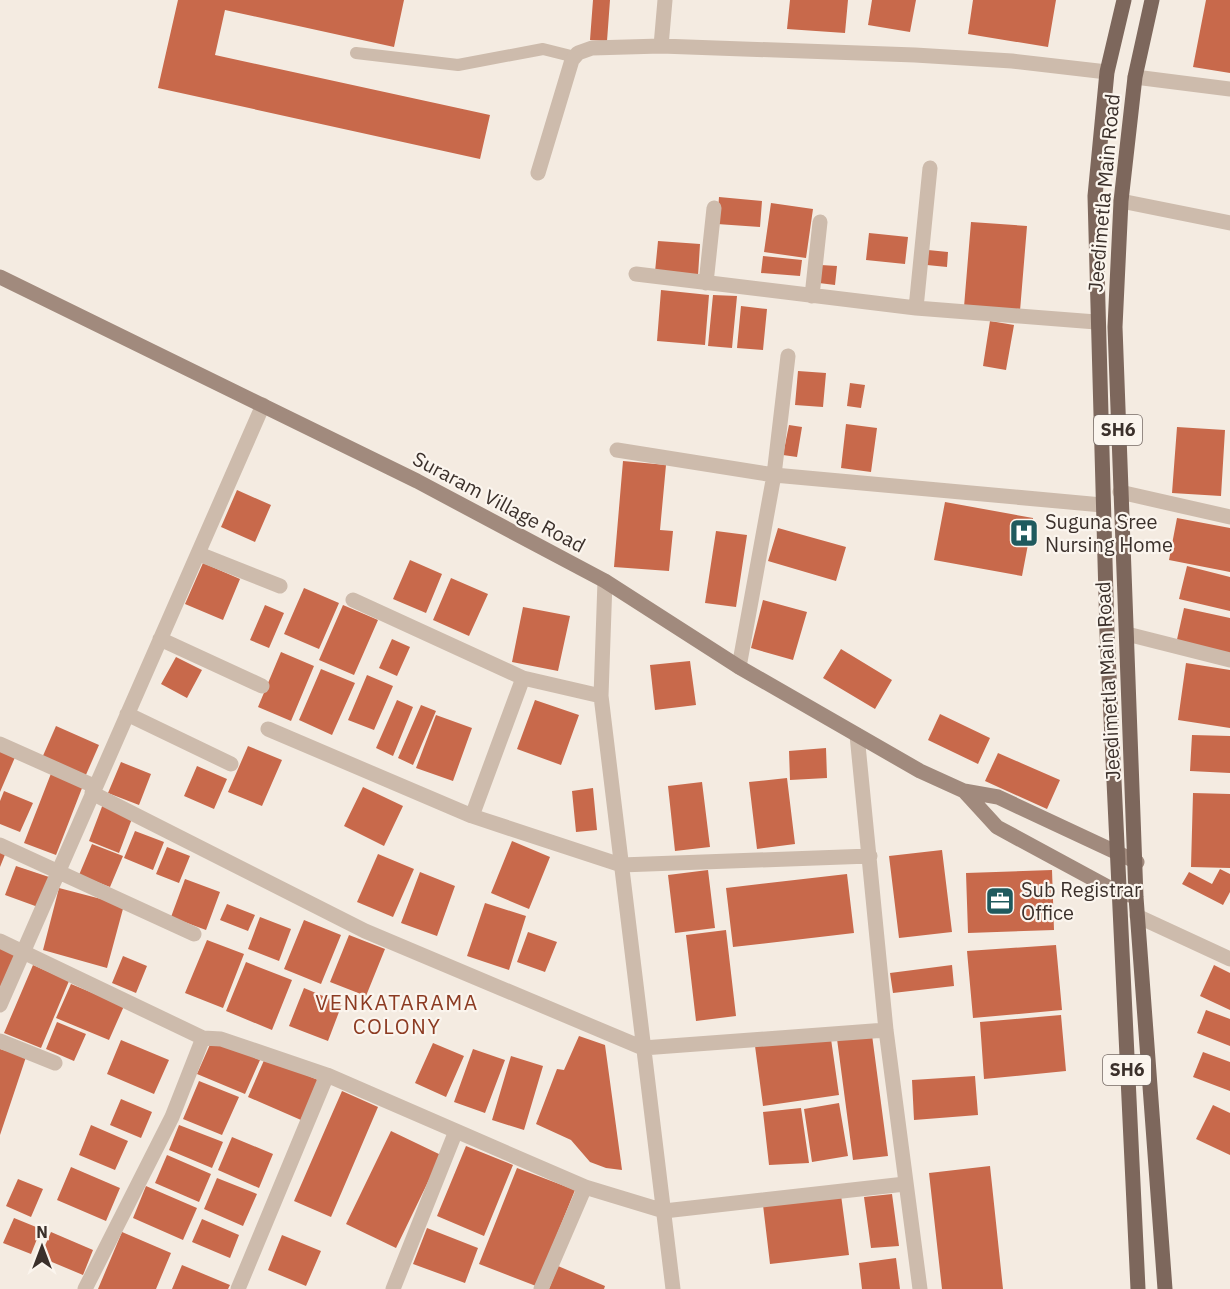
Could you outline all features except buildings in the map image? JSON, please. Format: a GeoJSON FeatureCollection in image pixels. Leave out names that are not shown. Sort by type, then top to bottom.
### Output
{"type":"FeatureCollection","features":[{"type":"Feature","properties":{"kind":"main road","name":"Jeedimetla Main Road"},"geometry":{"type":"LineString","coordinates":[[1124,0],[1107,72],[1095,196],[1096,322],[1117,852],[1138,1289]]}},
{"type":"Feature","properties":{"kind":"main road","name":"Jeedimetla Main Road"},"geometry":{"type":"LineString","coordinates":[[1152,0],[1135,77],[1120,201],[1115,327],[1137,862],[1136,897],[1165,1289]]}},
{"type":"Feature","properties":{"kind":"main road","name":"Suraram Village Road"},"geometry":{"type":"LineString","coordinates":[[0,277],[417,481],[605,581],[738,667],[920,771],[964,791],[998,797],[1137,862]]}},
{"type":"Feature","properties":{"kind":"main road","name":"Suraram Village Road"},"geometry":{"type":"LineString","coordinates":[[964,791],[997,827],[1119,893],[1136,897]]}},
{"type":"Feature","properties":{"kind":"street"},"geometry":{"type":"LineString","coordinates":[[661,46],[665,0]]}},
{"type":"Feature","properties":{"kind":"street"},"geometry":{"type":"LineString","coordinates":[[538,173],[575,57],[592,48],[661,46],[915,55],[1012,61],[1107,72]]}},
{"type":"Feature","properties":{"kind":"street"},"geometry":{"type":"LineString","coordinates":[[1135,77],[1230,89]]}},
{"type":"Feature","properties":{"kind":"street"},"geometry":{"type":"LineString","coordinates":[[916,308],[930,168]]}},
{"type":"Feature","properties":{"kind":"street"},"geometry":{"type":"LineString","coordinates":[[1120,201],[1230,223]]}},
{"type":"Feature","properties":{"kind":"street"},"geometry":{"type":"LineString","coordinates":[[706,283],[714,208]]}},
{"type":"Feature","properties":{"kind":"street"},"geometry":{"type":"LineString","coordinates":[[812,296],[820,222]]}},
{"type":"Feature","properties":{"kind":"street"},"geometry":{"type":"LineString","coordinates":[[636,274],[916,308],[1096,322]]}},
{"type":"Feature","properties":{"kind":"street"},"geometry":{"type":"LineString","coordinates":[[738,667],[774,475],[788,356]]}},
{"type":"Feature","properties":{"kind":"street"},"geometry":{"type":"LineString","coordinates":[[0,1005],[263,405]]}},
{"type":"Feature","properties":{"kind":"street"},"geometry":{"type":"LineString","coordinates":[[617,450],[774,475],[1102,505]]}},
{"type":"Feature","properties":{"kind":"street"},"geometry":{"type":"LineString","coordinates":[[1120,492],[1230,517]]}},
{"type":"Feature","properties":{"kind":"street"},"geometry":{"type":"LineString","coordinates":[[199,554],[280,586]]}},
{"type":"Feature","properties":{"kind":"street"},"geometry":{"type":"LineString","coordinates":[[605,581],[601,696],[673,1289]]}},
{"type":"Feature","properties":{"kind":"street"},"geometry":{"type":"LineString","coordinates":[[353,600],[523,678],[601,696]]}},
{"type":"Feature","properties":{"kind":"street"},"geometry":{"type":"LineString","coordinates":[[1127,634],[1230,660]]}},
{"type":"Feature","properties":{"kind":"street"},"geometry":{"type":"LineString","coordinates":[[160,639],[262,686]]}},
{"type":"Feature","properties":{"kind":"street"},"geometry":{"type":"LineString","coordinates":[[472,816],[523,678]]}},
{"type":"Feature","properties":{"kind":"street"},"geometry":{"type":"LineString","coordinates":[[127,714],[231,764]]}},
{"type":"Feature","properties":{"kind":"street"},"geometry":{"type":"LineString","coordinates":[[268,729],[472,816],[621,865],[870,856]]}},
{"type":"Feature","properties":{"kind":"street"},"geometry":{"type":"LineString","coordinates":[[857,735],[886,1030],[920,1289]]}},
{"type":"Feature","properties":{"kind":"street"},"geometry":{"type":"LineString","coordinates":[[0,744],[365,931],[643,1048],[886,1030]]}},
{"type":"Feature","properties":{"kind":"street"},"geometry":{"type":"LineString","coordinates":[[0,845],[194,934]]}},
{"type":"Feature","properties":{"kind":"street"},"geometry":{"type":"LineString","coordinates":[[1137,916],[1230,959]]}},
{"type":"Feature","properties":{"kind":"street"},"geometry":{"type":"LineString","coordinates":[[0,941],[204,1038],[221,1039],[327,1075],[585,1187],[664,1210],[906,1184]]}},
{"type":"Feature","properties":{"kind":"street"},"geometry":{"type":"LineString","coordinates":[[85,1289],[172,1117],[204,1038]]}},
{"type":"Feature","properties":{"kind":"street"},"geometry":{"type":"LineString","coordinates":[[0,1041],[55,1063]]}},
{"type":"Feature","properties":{"kind":"street"},"geometry":{"type":"LineString","coordinates":[[238,1289],[327,1075]]}},
{"type":"Feature","properties":{"kind":"street"},"geometry":{"type":"LineString","coordinates":[[393,1289],[456,1131]]}},
{"type":"Feature","properties":{"kind":"street"},"geometry":{"type":"LineString","coordinates":[[541,1289],[585,1187]]}},
{"type":"Feature","properties":{"kind":"lane"},"geometry":{"type":"LineString","coordinates":[[356,53],[458,65],[543,49],[575,57]]}},
{"type":"Feature","properties":{"kind":"place","name":"Suguna Sree Nursing Home"},"geometry":{"type":"Point","coordinates":[1024,533]}},
{"type":"Feature","properties":{"kind":"place","name":"Sub Registrar Office"},"geometry":{"type":"Point","coordinates":[1000,901]}},
{"type":"Feature","properties":{"kind":"district","name":"VENKATARAMA COLONY"},"geometry":{"type":"Point","coordinates":[397,1015]}}]}
